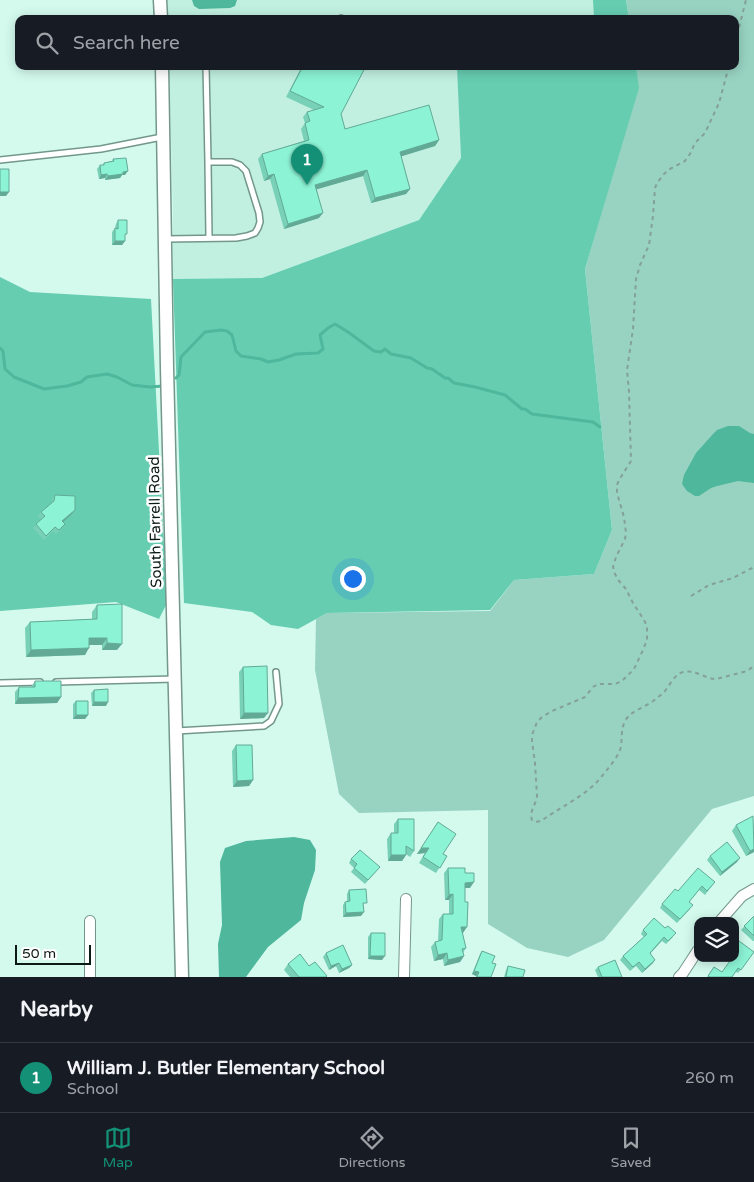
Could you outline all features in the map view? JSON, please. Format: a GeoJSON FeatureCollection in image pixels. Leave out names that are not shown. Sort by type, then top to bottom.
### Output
{"type":"FeatureCollection","features":[{"type":"Feature","properties":{"kind":"street"},"geometry":{"type":"LineString","coordinates":[[160,0],[161,15]]}},
{"type":"Feature","properties":{"kind":"street","name":"South Farrell Road"},"geometry":{"type":"LineString","coordinates":[[162,70],[164,239],[182,977]]}},
{"type":"Feature","properties":{"kind":"street"},"geometry":{"type":"LineString","coordinates":[[724,917],[742,896],[754,889]]}},
{"type":"Feature","properties":{"kind":"street"},"geometry":{"type":"LineString","coordinates":[[404,977],[406,898]]}},
{"type":"Feature","properties":{"kind":"street"},"geometry":{"type":"LineString","coordinates":[[90,921],[90,977]]}},
{"type":"Feature","properties":{"kind":"street"},"geometry":{"type":"LineString","coordinates":[[679,977],[694,956]]}},
{"type":"Feature","properties":{"kind":"lane"},"geometry":{"type":"LineString","coordinates":[[206,70],[209,238]]}},
{"type":"Feature","properties":{"kind":"lane"},"geometry":{"type":"LineString","coordinates":[[0,160],[101,149],[163,137]]}},
{"type":"Feature","properties":{"kind":"lane"},"geometry":{"type":"LineString","coordinates":[[164,239],[236,238],[247,236],[258,228],[260,222],[259,213],[246,171],[240,165],[232,162],[208,162]]}},
{"type":"Feature","properties":{"kind":"lane"},"geometry":{"type":"LineString","coordinates":[[176,731],[264,726],[271,722],[279,704],[276,672]]}},
{"type":"Feature","properties":{"kind":"lane"},"geometry":{"type":"LineString","coordinates":[[53,682],[175,679]]}},
{"type":"Feature","properties":{"kind":"lane"},"geometry":{"type":"LineString","coordinates":[[0,683],[44,682]]}},
{"type":"Feature","properties":{"kind":"path"},"geometry":{"type":"LineString","coordinates":[[739,27],[746,0]]}},
{"type":"Feature","properties":{"kind":"path"},"geometry":{"type":"LineString","coordinates":[[728,70],[719,103],[705,133],[694,143],[685,161],[670,169],[657,183],[649,244],[640,264],[636,280],[633,329],[626,370],[629,392],[631,461],[617,485],[617,493],[626,532],[613,567],[619,581],[626,589],[647,626],[647,640],[634,669],[622,681],[615,684],[598,684],[585,697],[552,711],[537,722],[532,735],[537,796],[531,812],[532,820],[536,822],[541,821],[595,783],[616,758],[621,745],[624,722],[628,716],[657,698],[679,674],[690,672],[716,679],[747,671],[754,666]]}},
{"type":"Feature","properties":{"kind":"path"},"geometry":{"type":"LineString","coordinates":[[691,596],[709,585],[733,578],[754,566]]}},
{"type":"Feature","properties":{"kind":"shaded area"},"geometry":{"type":"Polygon","coordinates":[[[167,0],[593,0],[594,15],[168,15],[167,0]]]}},
{"type":"Feature","properties":{"kind":"shaded area"},"geometry":{"type":"Polygon","coordinates":[[[192,0],[237,0],[235,6],[230,8],[199,9],[194,6],[192,0]]]}},
{"type":"Feature","properties":{"kind":"shaded area"},"geometry":{"type":"Polygon","coordinates":[[[593,0],[626,0],[628,15],[594,15],[593,0]]]}},
{"type":"Feature","properties":{"kind":"shaded area"},"geometry":{"type":"Polygon","coordinates":[[[626,0],[754,0],[754,796],[712,809],[604,940],[568,957],[527,948],[488,924],[488,810],[359,813],[339,794],[315,670],[316,619],[327,613],[490,611],[514,580],[594,574],[612,530],[585,269],[638,88],[636,70],[739,70],[739,15],[628,15],[626,0]]]}},
{"type":"Feature","properties":{"kind":"shaded area"},"geometry":{"type":"Polygon","coordinates":[[[169,70],[457,70],[461,158],[419,220],[262,278],[173,279],[169,70]]]}},
{"type":"Feature","properties":{"kind":"shaded area"},"geometry":{"type":"Polygon","coordinates":[[[457,70],[637,70],[639,88],[585,269],[612,530],[594,574],[514,580],[490,610],[327,613],[298,629],[271,625],[252,612],[184,603],[173,279],[262,278],[419,220],[461,158],[457,70]]]}},
{"type":"Feature","properties":{"kind":"shaded area"},"geometry":{"type":"Polygon","coordinates":[[[0,277],[30,292],[151,299],[167,603],[159,619],[116,602],[0,611],[0,277]]]}},
{"type":"Feature","properties":{"kind":"shaded area"},"geometry":{"type":"Polygon","coordinates":[[[728,426],[739,426],[754,434],[754,483],[738,481],[711,488],[699,496],[695,496],[687,491],[682,484],[684,475],[696,453],[713,434],[717,430],[728,426]]]}},
{"type":"Feature","properties":{"kind":"shaded area"},"geometry":{"type":"Polygon","coordinates":[[[294,837],[310,840],[316,850],[315,870],[304,903],[301,920],[268,947],[246,977],[219,977],[218,944],[222,925],[220,862],[225,848],[246,841],[294,837]]]}},
{"type":"Feature","properties":{"kind":"building"},"geometry":{"type":"Polygon","coordinates":[[[301,70],[364,70],[341,114],[345,129],[429,105],[439,140],[400,152],[410,189],[375,198],[367,170],[315,185],[323,213],[288,224],[274,174],[268,176],[262,154],[309,140],[305,123],[310,121],[307,112],[324,107],[290,91],[301,70]]]}},
{"type":"Feature","properties":{"kind":"building"},"geometry":{"type":"Polygon","coordinates":[[[126,158],[128,171],[123,172],[123,174],[101,175],[100,165],[114,161],[113,159],[126,158]]]}},
{"type":"Feature","properties":{"kind":"building"},"geometry":{"type":"Polygon","coordinates":[[[0,169],[9,169],[9,192],[0,192],[0,169]]]}},
{"type":"Feature","properties":{"kind":"building"},"geometry":{"type":"Polygon","coordinates":[[[118,220],[127,220],[125,241],[115,241],[115,228],[118,229],[118,220]]]}},
{"type":"Feature","properties":{"kind":"building"},"geometry":{"type":"Polygon","coordinates":[[[55,495],[75,496],[75,510],[62,521],[65,524],[59,530],[55,527],[46,536],[36,524],[45,516],[41,512],[54,501],[55,495]]]}},
{"type":"Feature","properties":{"kind":"building"},"geometry":{"type":"Polygon","coordinates":[[[122,604],[122,644],[107,643],[107,638],[89,638],[89,648],[31,650],[30,622],[97,619],[97,605],[122,604]]]}},
{"type":"Feature","properties":{"kind":"building"},"geometry":{"type":"Polygon","coordinates":[[[267,666],[268,713],[244,713],[243,667],[267,666]]]}},
{"type":"Feature","properties":{"kind":"building"},"geometry":{"type":"Polygon","coordinates":[[[35,681],[61,681],[61,697],[18,698],[19,687],[35,687],[35,681]]]}},
{"type":"Feature","properties":{"kind":"building"},"geometry":{"type":"Polygon","coordinates":[[[108,689],[108,702],[94,702],[94,690],[108,689]]]}},
{"type":"Feature","properties":{"kind":"building"},"geometry":{"type":"Polygon","coordinates":[[[76,701],[88,701],[88,715],[76,715],[76,701]]]}},
{"type":"Feature","properties":{"kind":"building"},"geometry":{"type":"Polygon","coordinates":[[[236,745],[252,745],[253,780],[237,781],[236,745]]]}},
{"type":"Feature","properties":{"kind":"building"},"geometry":{"type":"Polygon","coordinates":[[[753,816],[754,849],[750,851],[736,825],[753,816]]]}},
{"type":"Feature","properties":{"kind":"building"},"geometry":{"type":"Polygon","coordinates":[[[398,819],[414,819],[414,851],[406,846],[406,855],[391,855],[391,833],[398,833],[398,819]]]}},
{"type":"Feature","properties":{"kind":"building"},"geometry":{"type":"Polygon","coordinates":[[[438,822],[456,834],[443,854],[447,856],[440,868],[423,857],[429,848],[421,848],[438,822]]]}},
{"type":"Feature","properties":{"kind":"building"},"geometry":{"type":"Polygon","coordinates":[[[727,842],[740,858],[722,872],[710,856],[727,842]]]}},
{"type":"Feature","properties":{"kind":"building"},"geometry":{"type":"Polygon","coordinates":[[[360,850],[380,867],[368,880],[354,868],[357,864],[351,859],[360,850]]]}},
{"type":"Feature","properties":{"kind":"building"},"geometry":{"type":"Polygon","coordinates":[[[448,868],[465,868],[465,873],[474,873],[474,882],[465,883],[465,902],[468,902],[467,927],[461,927],[466,948],[462,949],[464,956],[448,960],[447,953],[438,955],[435,942],[442,940],[443,914],[453,914],[453,894],[449,895],[448,868]]]}},
{"type":"Feature","properties":{"kind":"building"},"geometry":{"type":"Polygon","coordinates":[[[698,868],[715,882],[707,891],[702,886],[689,902],[693,905],[680,919],[662,904],[675,889],[678,891],[698,868]]]}},
{"type":"Feature","properties":{"kind":"building"},"geometry":{"type":"Polygon","coordinates":[[[366,889],[367,903],[363,903],[364,912],[346,913],[345,902],[350,901],[349,890],[366,889]]]}},
{"type":"Feature","properties":{"kind":"building"},"geometry":{"type":"Polygon","coordinates":[[[754,916],[754,936],[744,926],[754,916]]]}},
{"type":"Feature","properties":{"kind":"building"},"geometry":{"type":"Polygon","coordinates":[[[654,918],[665,928],[668,926],[676,933],[668,941],[664,937],[650,953],[655,960],[645,969],[639,962],[633,967],[623,956],[647,934],[643,930],[654,918]]]}},
{"type":"Feature","properties":{"kind":"building"},"geometry":{"type":"Polygon","coordinates":[[[371,933],[385,933],[385,956],[370,956],[371,933]]]}},
{"type":"Feature","properties":{"kind":"building"},"geometry":{"type":"Polygon","coordinates":[[[739,941],[754,952],[741,970],[738,968],[732,977],[708,976],[714,967],[722,972],[729,962],[739,962],[739,941]]]}},
{"type":"Feature","properties":{"kind":"building"},"geometry":{"type":"Polygon","coordinates":[[[343,945],[352,965],[342,969],[339,963],[331,966],[326,953],[343,945]]]}},
{"type":"Feature","properties":{"kind":"building"},"geometry":{"type":"Polygon","coordinates":[[[482,951],[495,956],[492,963],[496,964],[491,977],[477,977],[479,972],[474,971],[482,951]]]}},
{"type":"Feature","properties":{"kind":"building"},"geometry":{"type":"Polygon","coordinates":[[[300,954],[309,966],[315,962],[327,976],[299,977],[288,964],[300,954]]]}},
{"type":"Feature","properties":{"kind":"building"},"geometry":{"type":"Polygon","coordinates":[[[615,960],[622,977],[602,977],[598,967],[615,960]]]}},
{"type":"Feature","properties":{"kind":"building"},"geometry":{"type":"Polygon","coordinates":[[[508,966],[525,970],[523,977],[506,977],[508,966]]]}},
{"type":"Feature","properties":{"kind":"waterway"},"geometry":{"type":"LineString","coordinates":[[176,378],[179,375],[181,357],[205,332],[227,331],[232,335],[236,351],[241,356],[268,362],[296,354],[318,353],[323,349],[320,335],[335,324],[374,351],[381,352],[385,349],[391,354],[411,358],[454,383],[505,395],[522,409],[532,414],[593,422],[600,427]]}},
{"type":"Feature","properties":{"kind":"waterway"},"geometry":{"type":"LineString","coordinates":[[0,348],[3,351],[5,369],[14,377],[44,389],[67,386],[81,382],[87,377],[107,374],[132,385],[163,386]]}},
{"type":"Feature","properties":{"kind":"place","name":"William J. Butler Elementary School"},"geometry":{"type":"Point","coordinates":[307,185]}}]}
